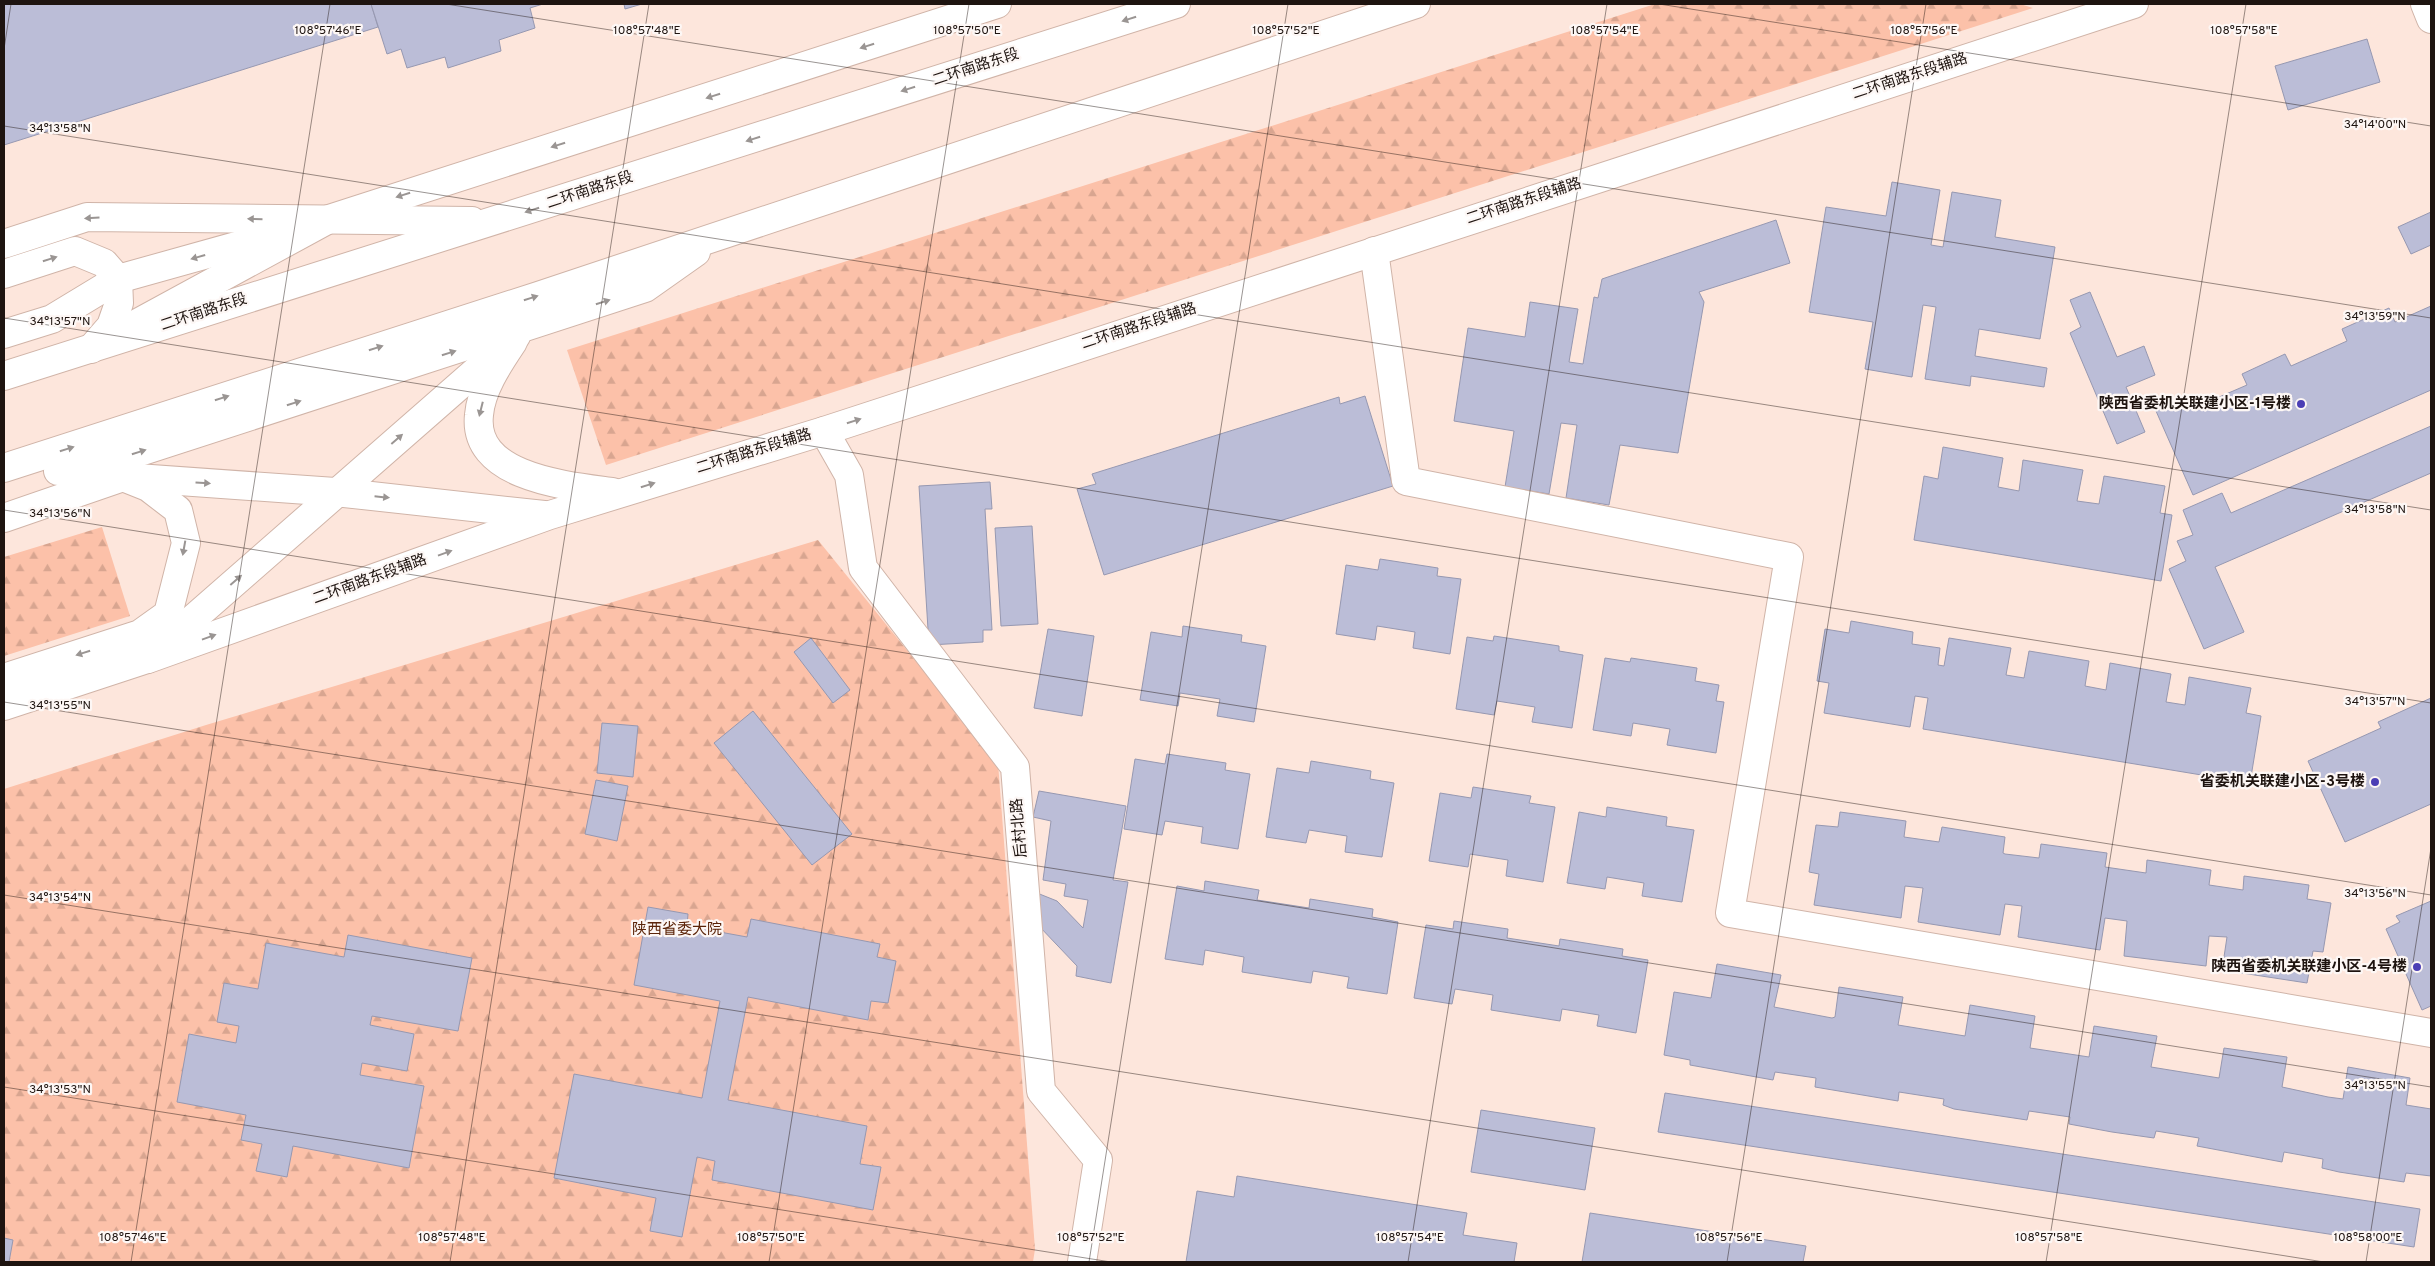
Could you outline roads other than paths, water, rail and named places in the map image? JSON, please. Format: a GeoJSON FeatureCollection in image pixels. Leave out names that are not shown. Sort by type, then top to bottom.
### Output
{"type":"FeatureCollection","features":[{"type":"Feature","properties":{"kind":"main road"},"geometry":{"type":"LineString","coordinates":[[4,334],[52,319],[118,279],[329,220],[997,4]]}},
{"type":"Feature","properties":{"kind":"main road","name":"二环南路东段"},"geometry":{"type":"LineString","coordinates":[[4,376],[1176,4]]}},
{"type":"Feature","properties":{"kind":"main road"},"geometry":{"type":"LineString","coordinates":[[4,468],[719,236],[1416,4]]}},
{"type":"Feature","properties":{"kind":"main road"},"geometry":{"type":"LineString","coordinates":[[2425,4],[2431,19]]}},
{"type":"Feature","properties":{"kind":"main road","name":"二环南路东段辅路"},"geometry":{"type":"LineString","coordinates":[[4,706],[147,659],[550,515],[824,431],[2113,6]]}},
{"type":"Feature","properties":{"kind":"main road"},"geometry":{"type":"LineString","coordinates":[[4,244],[87,217],[496,221]]}},
{"type":"Feature","properties":{"kind":"main road"},"geometry":{"type":"LineString","coordinates":[[90,349],[329,220]]}},
{"type":"Feature","properties":{"kind":"main road"},"geometry":{"type":"LineString","coordinates":[[58,471],[118,459],[522,331],[645,288],[719,236]]}},
{"type":"Feature","properties":{"kind":"main road"},"geometry":{"type":"LineString","coordinates":[[4,274],[75,250],[104,263],[118,279],[118,303],[111,326],[90,349]]}},
{"type":"Feature","properties":{"kind":"main road"},"geometry":{"type":"LineString","coordinates":[[1374,251],[1406,481],[1789,556],[1730,912],[2431,1033]]}},
{"type":"Feature","properties":{"kind":"main road"},"geometry":{"type":"LineString","coordinates":[[147,659],[335,492],[522,331]]}},
{"type":"Feature","properties":{"kind":"main road"},"geometry":{"type":"LineString","coordinates":[[522,331],[490,382],[479,413],[479,431],[485,448],[498,461],[559,485],[621,493]]}},
{"type":"Feature","properties":{"kind":"main road","name":"后村北路"},"geometry":{"type":"LineString","coordinates":[[824,431],[849,476],[863,568],[1014,767],[1041,1091],[1098,1160],[1082,1262]]}},
{"type":"Feature","properties":{"kind":"main road"},"geometry":{"type":"LineString","coordinates":[[4,473],[58,471],[335,492],[550,515]]}},
{"type":"Feature","properties":{"kind":"main road"},"geometry":{"type":"LineString","coordinates":[[4,518],[123,477],[148,487],[178,510],[186,543],[168,614],[140,634],[4,678]]}},
{"type":"Feature","properties":{"kind":"place","name":"陕西省委机关联建小区-1号楼"},"geometry":{"type":"Point","coordinates":[2301,404]}},
{"type":"Feature","properties":{"kind":"place","name":"省委机关联建小区-3号楼"},"geometry":{"type":"Point","coordinates":[2375,782]}},
{"type":"Feature","properties":{"kind":"place","name":"陕西省委机关联建小区-4号楼"},"geometry":{"type":"Point","coordinates":[2417,967]}},
{"type":"Feature","properties":{"kind":"park label","name":"陕西省委大院"},"geometry":{"type":"Point","coordinates":[677,930]}}]}
